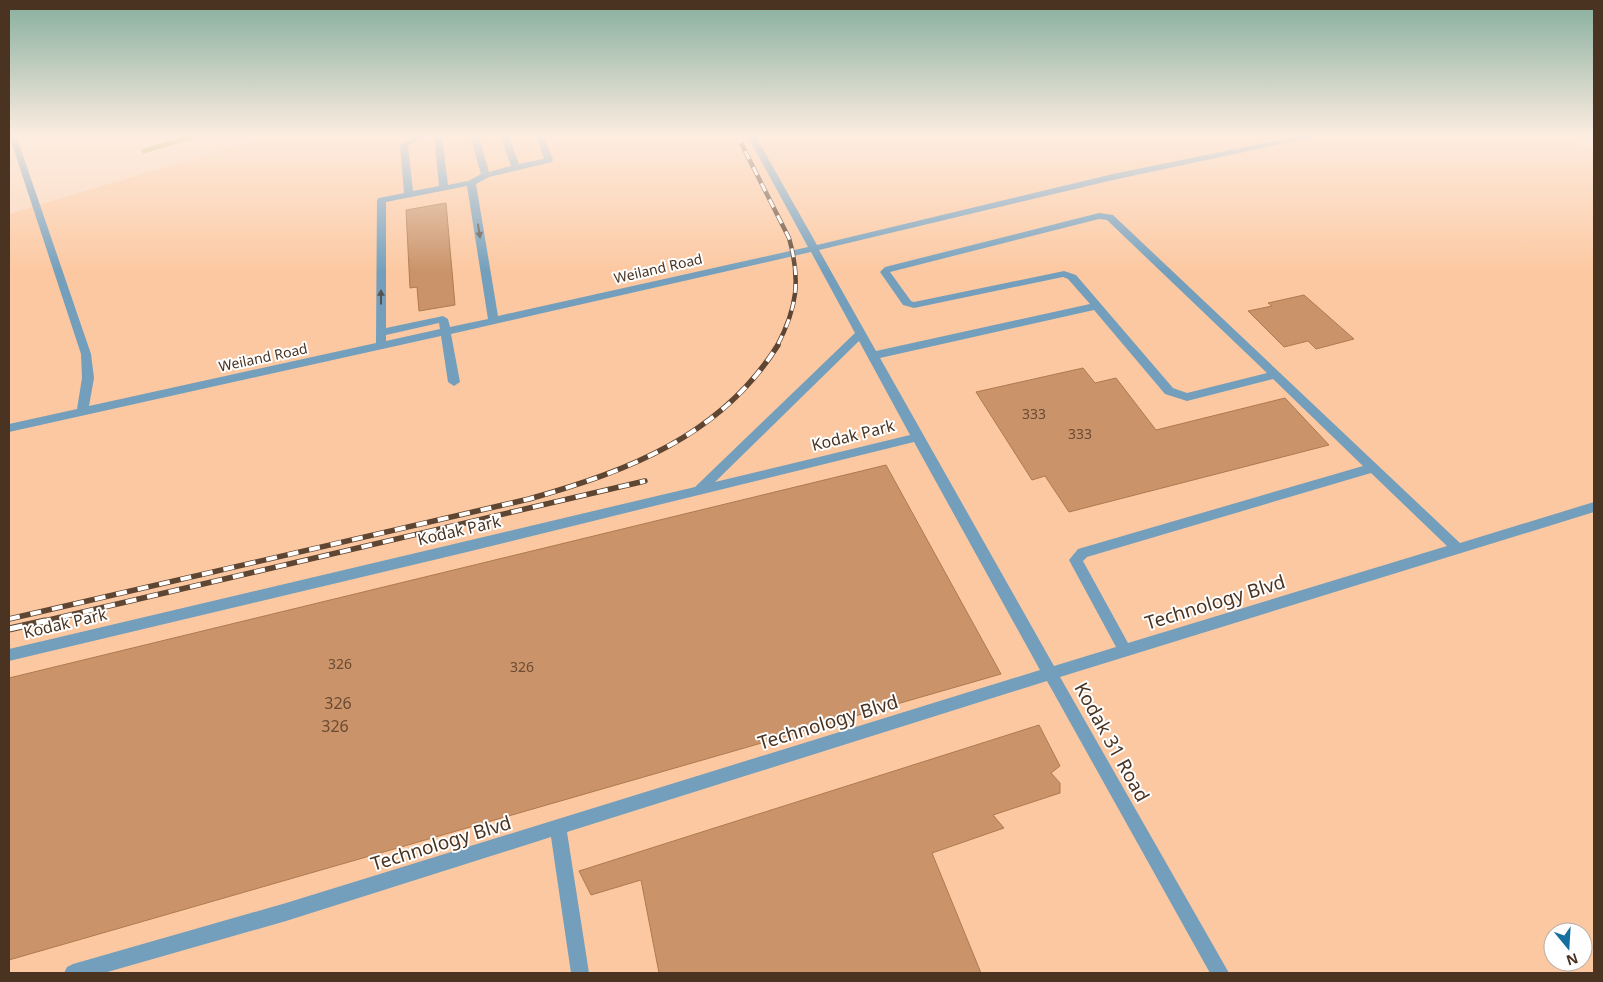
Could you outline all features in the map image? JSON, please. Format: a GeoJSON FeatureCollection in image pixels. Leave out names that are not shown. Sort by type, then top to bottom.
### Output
{"type":"FeatureCollection","features":[{"type":"Feature","properties":{"kind":"street"},"geometry":{"type":"LineString","coordinates":[[28,181],[86,354],[88,378],[82,412]]}},
{"type":"Feature","properties":{"kind":"street"},"geometry":{"type":"LineString","coordinates":[[408,181],[409,194]]}},
{"type":"Feature","properties":{"kind":"street"},"geometry":{"type":"LineString","coordinates":[[443,181],[444,188]]}},
{"type":"Feature","properties":{"kind":"street"},"geometry":{"type":"LineString","coordinates":[[381,346],[382,200],[475,181]]}},
{"type":"Feature","properties":{"kind":"street","name":"Kodak 31 Road"},"geometry":{"type":"LineString","coordinates":[[776,181],[969,530],[1220,973]]}},
{"type":"Feature","properties":{"kind":"street","name":"Weiland Road"},"geometry":{"type":"LineString","coordinates":[[9,428],[813,249],[1097,181]]}},
{"type":"Feature","properties":{"kind":"street"},"geometry":{"type":"LineString","coordinates":[[471,183],[494,321]]}},
{"type":"Feature","properties":{"kind":"street"},"geometry":{"type":"LineString","coordinates":[[1275,374],[1187,396],[1176,395],[1168,391],[1072,277],[1064,274],[914,305],[907,303],[885,272],[888,269],[1100,216],[1110,217],[1275,374],[1458,549]]}},
{"type":"Feature","properties":{"kind":"street"},"geometry":{"type":"LineString","coordinates":[[872,356],[1096,306]]}},
{"type":"Feature","properties":{"kind":"street"},"geometry":{"type":"LineString","coordinates":[[381,333],[443,319],[454,382]]}},
{"type":"Feature","properties":{"kind":"street"},"geometry":{"type":"LineString","coordinates":[[699,490],[860,334]]}},
{"type":"Feature","properties":{"kind":"street","name":"Kodak Park"},"geometry":{"type":"LineString","coordinates":[[9,655],[918,437]]}},
{"type":"Feature","properties":{"kind":"street"},"geometry":{"type":"LineString","coordinates":[[1126,650],[1076,560],[1083,552],[1373,468]]}},
{"type":"Feature","properties":{"kind":"street","name":"Technology Blvd"},"geometry":{"type":"LineString","coordinates":[[73,973],[286,912],[1126,650],[1594,507]]}},
{"type":"Feature","properties":{"kind":"street"},"geometry":{"type":"LineString","coordinates":[[558,827],[580,973]]}},
{"type":"Feature","properties":{"kind":"shaded area"},"geometry":{"type":"Polygon","coordinates":[[[119,181],[1594,181],[1594,973],[9,973],[9,214],[119,181]]]}},
{"type":"Feature","properties":{"kind":"building"},"geometry":{"type":"Polygon","coordinates":[[[446,203],[455,305],[419,311],[417,287],[410,288],[406,210],[446,203]]]}},
{"type":"Feature","properties":{"kind":"building"},"geometry":{"type":"Polygon","coordinates":[[[1304,295],[1354,339],[1316,349],[1308,341],[1284,347],[1248,311],[1272,306],[1268,303],[1304,295]]]}},
{"type":"Feature","properties":{"kind":"building"},"geometry":{"type":"Polygon","coordinates":[[[1083,368],[1095,383],[1116,378],[1156,430],[1285,398],[1329,445],[1069,512],[1045,476],[1032,480],[976,392],[1083,368]]]}},
{"type":"Feature","properties":{"kind":"building"},"geometry":{"type":"Polygon","coordinates":[[[886,465],[1001,674],[9,960],[9,678],[886,465]]]}},
{"type":"Feature","properties":{"kind":"building"},"geometry":{"type":"Polygon","coordinates":[[[1039,725],[1060,766],[1051,773],[1060,783],[1060,793],[993,815],[1004,828],[932,853],[981,973],[659,973],[641,880],[591,895],[579,871],[1039,725]]]}},
{"type":"Feature","properties":{"kind":"railway"},"geometry":{"type":"LineString","coordinates":[[760,181],[789,238],[795,267],[796,281],[793,306],[777,346]]}},
{"type":"Feature","properties":{"kind":"railway"},"geometry":{"type":"LineString","coordinates":[[9,619],[529,499],[602,476],[669,446],[700,426],[729,404],[755,377],[778,345]]}},
{"type":"Feature","properties":{"kind":"railway"},"geometry":{"type":"LineString","coordinates":[[40,622],[645,481]]}},
{"type":"Feature","properties":{"kind":"railway"},"geometry":{"type":"LineString","coordinates":[[9,629],[45,621]]}}]}
